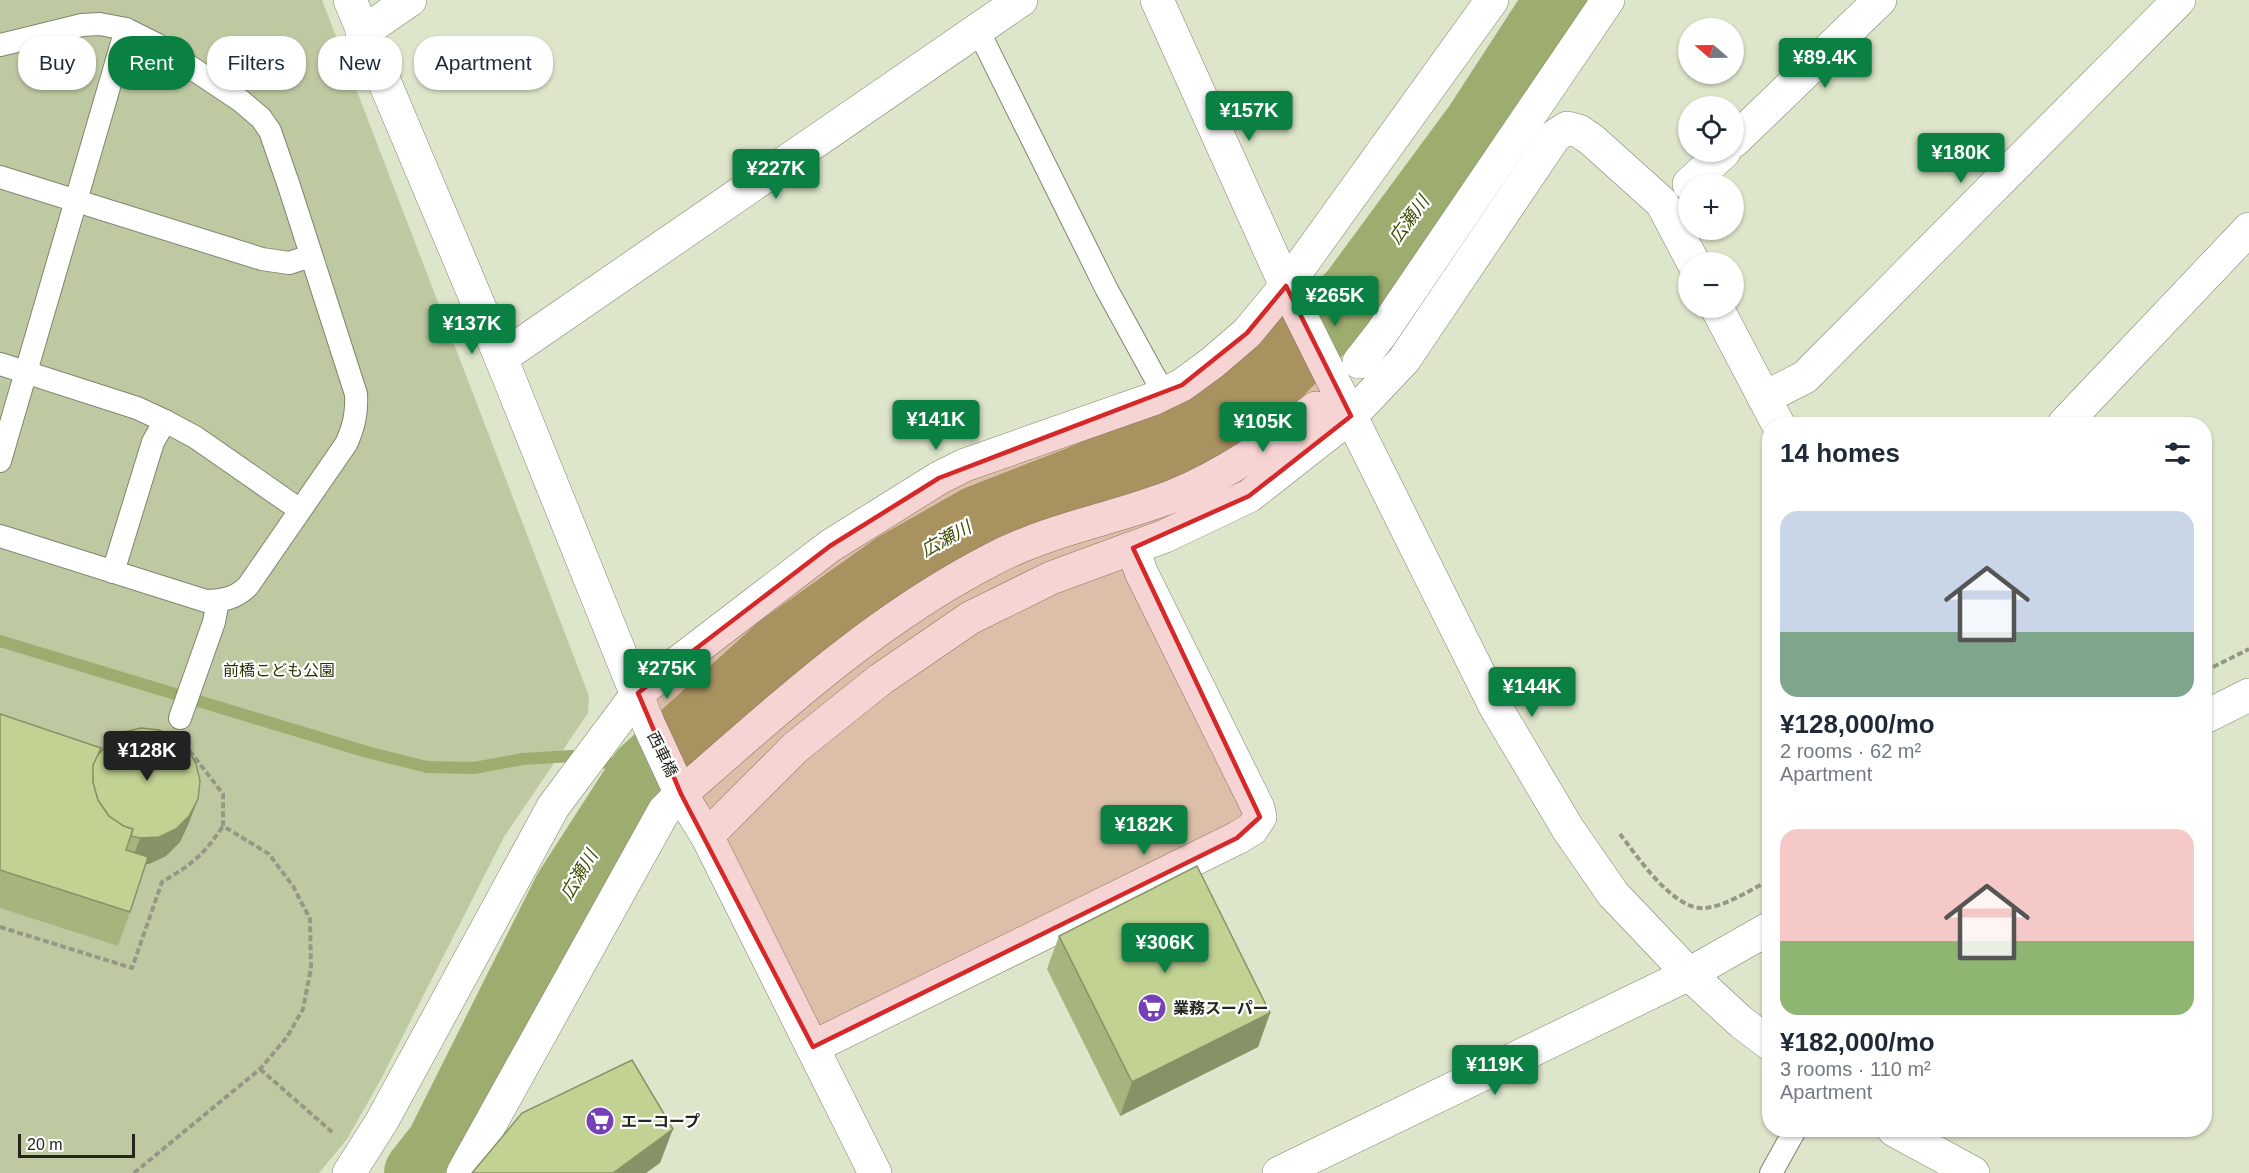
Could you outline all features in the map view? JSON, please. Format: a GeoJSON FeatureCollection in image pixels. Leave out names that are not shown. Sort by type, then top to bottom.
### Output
{"type":"FeatureCollection","features":[{"type":"Feature","properties":{"kind":"street","name":"西車橋"},"geometry":{"type":"LineString","coordinates":[[350,0],[501,358],[649,725],[875,1173]]}},
{"type":"Feature","properties":{"kind":"street"},"geometry":{"type":"LineString","coordinates":[[362,33],[410,0]]}},
{"type":"Feature","properties":{"kind":"street"},"geometry":{"type":"LineString","coordinates":[[501,358],[1021,0]]}},
{"type":"Feature","properties":{"kind":"street"},"geometry":{"type":"LineString","coordinates":[[1157,0],[1291,296],[1343,366],[1351,416],[1495,706],[1568,829],[1613,894],[1689,974],[1741,1022],[1762,1038]]}},
{"type":"Feature","properties":{"kind":"street"},"geometry":{"type":"LineString","coordinates":[[354,1165],[382,1121],[553,807],[638,693],[830,546],[939,478],[965,465],[1164,394],[1182,385],[1212,363],[1291,296],[1492,0]]}},
{"type":"Feature","properties":{"kind":"street"},"geometry":{"type":"LineString","coordinates":[[1343,366],[1381,334],[1608,0]]}},
{"type":"Feature","properties":{"kind":"street"},"geometry":{"type":"LineString","coordinates":[[1744,131],[1880,0]]}},
{"type":"Feature","properties":{"kind":"street"},"geometry":{"type":"LineString","coordinates":[[1722,318],[1771,411],[2179,0]]}},
{"type":"Feature","properties":{"kind":"street"},"geometry":{"type":"LineString","coordinates":[[706,836],[796,747],[881,679],[970,618],[1052,578],[1165,536],[1249,496],[1351,416],[1404,360],[1555,136],[1567,129],[1579,131],[1616,161],[1662,203],[1688,252]]}},
{"type":"Feature","properties":{"kind":"street"},"geometry":{"type":"LineString","coordinates":[[1701,174],[1713,162]]}},
{"type":"Feature","properties":{"kind":"street"},"geometry":{"type":"LineString","coordinates":[[1662,203],[1678,192]]}},
{"type":"Feature","properties":{"kind":"street"},"geometry":{"type":"LineString","coordinates":[[2071,417],[2249,229]]}},
{"type":"Feature","properties":{"kind":"street"},"geometry":{"type":"LineString","coordinates":[[463,1173],[664,811],[679,788],[848,651],[919,600],[950,581],[995,557],[1042,537],[1172,496],[1204,482],[1238,464],[1316,408]]}},
{"type":"Feature","properties":{"kind":"street"},"geometry":{"type":"LineString","coordinates":[[813,1047],[1237,838],[1252,829],[1260,817],[1258,808],[1141,572],[1133,548]]}},
{"type":"Feature","properties":{"kind":"street"},"geometry":{"type":"LineString","coordinates":[[2212,714],[2247,702]]}},
{"type":"Feature","properties":{"kind":"street"},"geometry":{"type":"LineString","coordinates":[[1279,1173],[1689,974],[1762,933]]}},
{"type":"Feature","properties":{"kind":"street"},"geometry":{"type":"LineString","coordinates":[[1907,1137],[1973,1173]]}},
{"type":"Feature","properties":{"kind":"lane"},"geometry":{"type":"LineString","coordinates":[[0,45],[82,25],[100,24],[126,29],[156,44],[241,101],[261,118],[270,131],[312,256],[356,394],[357,409],[355,424],[346,444],[248,586],[240,594],[218,601],[206,601],[0,536]]}},
{"type":"Feature","properties":{"kind":"lane"},"geometry":{"type":"LineString","coordinates":[[0,461],[126,29]]}},
{"type":"Feature","properties":{"kind":"lane"},"geometry":{"type":"LineString","coordinates":[[978,30],[1106,288],[1164,394]]}},
{"type":"Feature","properties":{"kind":"lane"},"geometry":{"type":"LineString","coordinates":[[0,177],[280,263],[289,263],[312,256]]}},
{"type":"Feature","properties":{"kind":"lane"},"geometry":{"type":"LineString","coordinates":[[0,364],[137,408],[165,421],[195,437],[300,510]]}},
{"type":"Feature","properties":{"kind":"lane"},"geometry":{"type":"LineString","coordinates":[[113,572],[153,442],[165,421]]}},
{"type":"Feature","properties":{"kind":"lane"},"geometry":{"type":"LineString","coordinates":[[180,718],[214,622],[218,601]]}},
{"type":"Feature","properties":{"kind":"lane"},"geometry":{"type":"LineString","coordinates":[[1771,1173],[1791,1137]]}},
{"type":"Feature","properties":{"kind":"path"},"geometry":{"type":"LineString","coordinates":[[2212,668],[2249,649]]}},
{"type":"Feature","properties":{"kind":"path"},"geometry":{"type":"LineString","coordinates":[[0,927],[132,968],[162,882],[191,865],[208,848],[223,826],[223,794],[179,737],[180,718]]}},
{"type":"Feature","properties":{"kind":"path"},"geometry":{"type":"LineString","coordinates":[[134,1173],[260,1069],[287,1037],[303,1009],[311,968],[309,919],[293,886],[269,854],[223,826]]}},
{"type":"Feature","properties":{"kind":"path"},"geometry":{"type":"LineString","coordinates":[[1614,827],[1671,895],[1695,907],[1705,908],[1762,884]]}},
{"type":"Feature","properties":{"kind":"path"},"geometry":{"type":"LineString","coordinates":[[260,1069],[354,1165]]}},
{"type":"Feature","properties":{"kind":"highlighted area"},"geometry":{"type":"Polygon","coordinates":[[[1286,286],[1351,416],[1249,496],[1133,548],[1260,817],[1237,838],[813,1047],[681,794],[638,693],[830,546],[939,478],[1182,385],[1247,333],[1286,286]]]}},
{"type":"Feature","properties":{"kind":"green space","name":"前橋こども公園"},"geometry":{"type":"Polygon","coordinates":[[[0,0],[322,0],[336,36],[318,36],[318,90],[357,90],[589,696],[588,713],[504,837],[380,1081],[347,1139],[319,1173],[0,1173],[0,0]]]}},
{"type":"Feature","properties":{"kind":"building"},"geometry":{"type":"Polygon","coordinates":[[[0,714],[101,748],[94,764],[93,782],[98,800],[109,816],[133,829],[126,850],[148,857],[130,912],[0,870],[0,714]]]}},
{"type":"Feature","properties":{"kind":"building"},"geometry":{"type":"Polygon","coordinates":[[[141,728],[159,730],[175,737],[188,749],[196,764],[200,781],[198,799],[189,816],[176,829],[159,837],[131,836],[133,829],[109,816],[98,800],[93,782],[93,765],[109,742],[124,732],[141,728]]]}},
{"type":"Feature","properties":{"kind":"building","name":"業務スーパー"},"geometry":{"type":"Polygon","coordinates":[[[1197,866],[1270,1013],[1132,1082],[1059,936],[1197,866]]]}},
{"type":"Feature","properties":{"kind":"building"},"geometry":{"type":"Polygon","coordinates":[[[632,1060],[673,1129],[613,1173],[472,1173],[522,1113],[632,1060]]]}},
{"type":"Feature","properties":{"kind":"waterway","name":"広瀬川"},"geometry":{"type":"LineString","coordinates":[[419,1173],[441,1145],[568,891],[644,773],[781,649],[896,567],[979,520],[1203,429],[1265,385],[1354,294],[1478,126],[1560,0]]}},
{"type":"Feature","properties":{"kind":"waterway"},"geometry":{"type":"LineString","coordinates":[[0,641],[367,752],[427,767],[474,768],[523,759],[571,756],[644,773]]}},
{"type":"Feature","properties":{"kind":"place","name":"業務スーパー"},"geometry":{"type":"Point","coordinates":[1152,1008]}},
{"type":"Feature","properties":{"kind":"place","name":"エーコープ"},"geometry":{"type":"Point","coordinates":[600,1121]}}]}
